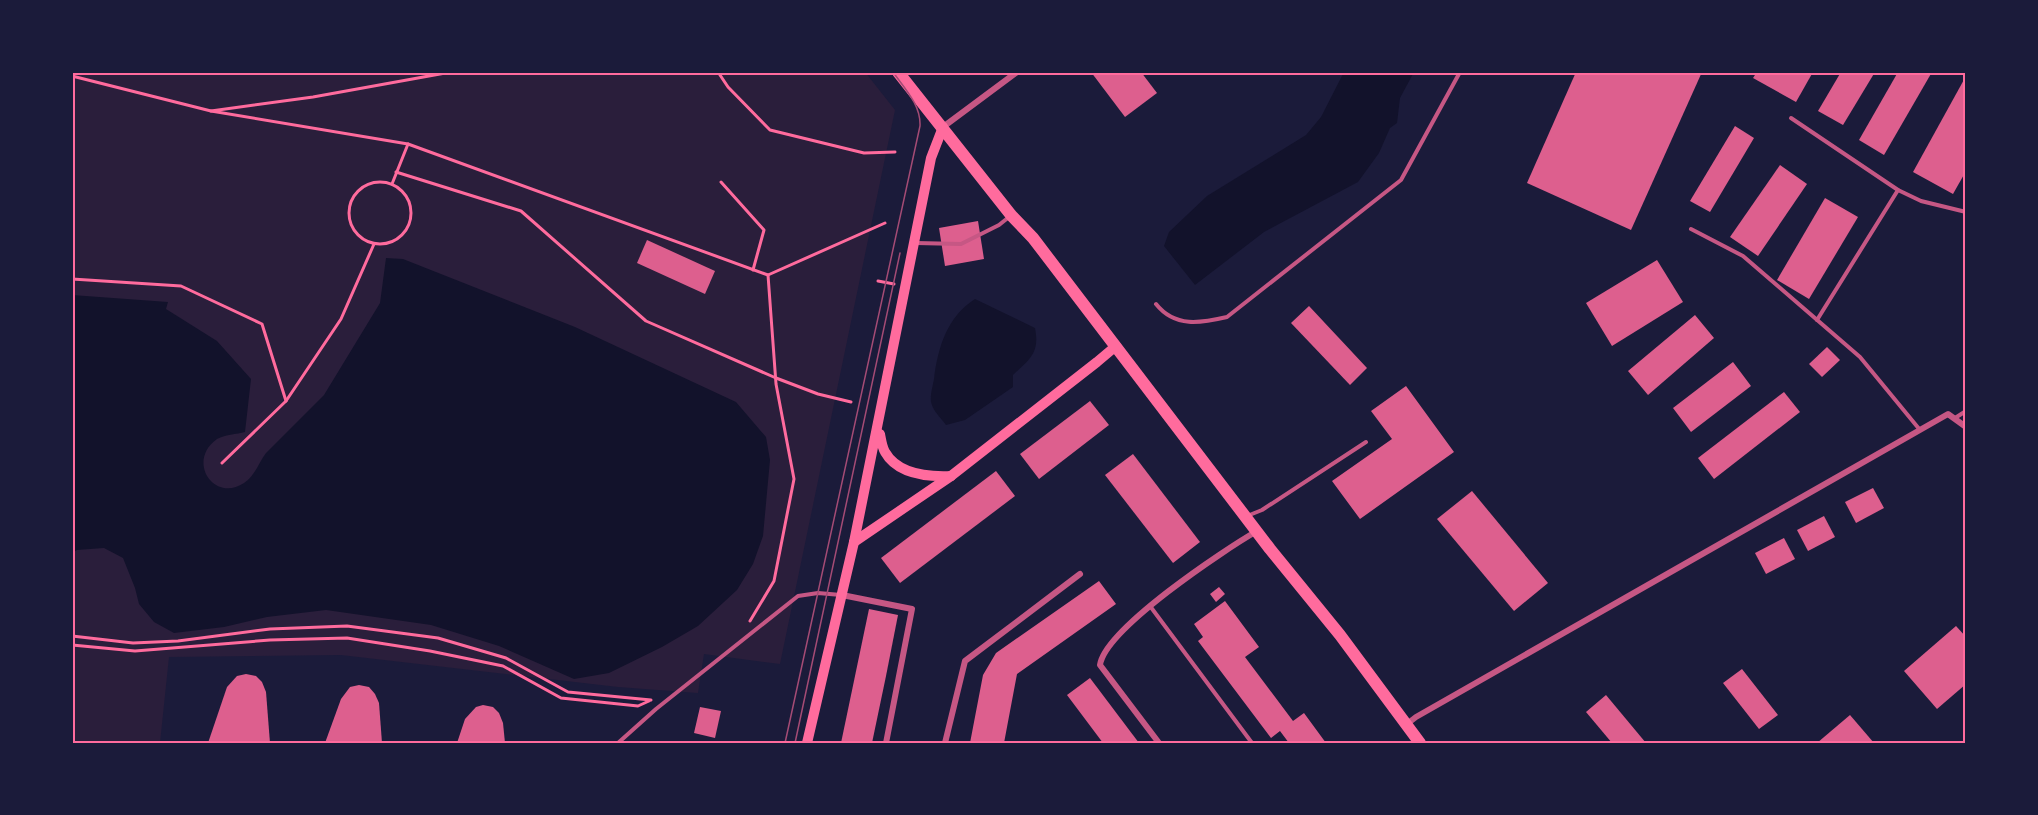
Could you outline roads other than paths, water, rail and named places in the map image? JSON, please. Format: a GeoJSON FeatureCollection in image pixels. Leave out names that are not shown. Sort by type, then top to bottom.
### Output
{"type":"FeatureCollection","features":[{"type":"Feature","properties":{"kind":"main road"},"geometry":{"type":"LineString","coordinates":[[898,72],[1011,215],[1033,238],[1270,549],[1340,635],[1420,743]]}},
{"type":"Feature","properties":{"kind":"main road"},"geometry":{"type":"LineString","coordinates":[[807,743],[854,542],[932,158],[943,127]]}},
{"type":"Feature","properties":{"kind":"main road"},"geometry":{"type":"LineString","coordinates":[[854,542],[951,476],[1116,346]]}},
{"type":"Feature","properties":{"kind":"main road"},"geometry":{"type":"LineString","coordinates":[[877,433],[880,434],[884,452],[900,467],[932,477],[951,476]]}},
{"type":"Feature","properties":{"kind":"street"},"geometry":{"type":"LineString","coordinates":[[943,127],[1017,72]]}},
{"type":"Feature","properties":{"kind":"street"},"geometry":{"type":"LineString","coordinates":[[1407,724],[1920,430],[1951,417],[1966,427]]}},
{"type":"Feature","properties":{"kind":"street"},"geometry":{"type":"LineString","coordinates":[[1159,743],[1100,665],[1101,658],[1109,646],[1150,606],[1238,542],[1257,531]]}},
{"type":"Feature","properties":{"kind":"street"},"geometry":{"type":"LineString","coordinates":[[945,743],[965,661],[1080,574]]}},
{"type":"Feature","properties":{"kind":"street"},"geometry":{"type":"LineString","coordinates":[[842,595],[912,609],[886,743]]}},
{"type":"Feature","properties":{"kind":"lane"},"geometry":{"type":"LineString","coordinates":[[1156,304],[1164,314],[1184,322],[1205,322],[1227,317],[1401,180],[1460,72]]}},
{"type":"Feature","properties":{"kind":"lane"},"geometry":{"type":"LineString","coordinates":[[1791,118],[1898,190],[1921,201],[1966,212]]}},
{"type":"Feature","properties":{"kind":"lane"},"geometry":{"type":"LineString","coordinates":[[1817,320],[1898,190]]}},
{"type":"Feature","properties":{"kind":"lane"},"geometry":{"type":"LineString","coordinates":[[915,243],[961,244],[999,225],[1011,215]]}},
{"type":"Feature","properties":{"kind":"lane"},"geometry":{"type":"LineString","coordinates":[[1691,229],[1743,256],[1860,357],[1920,430]]}},
{"type":"Feature","properties":{"kind":"lane"},"geometry":{"type":"LineString","coordinates":[[1951,417],[1966,411]]}},
{"type":"Feature","properties":{"kind":"lane"},"geometry":{"type":"LineString","coordinates":[[1246,517],[1262,510],[1366,442]]}},
{"type":"Feature","properties":{"kind":"lane"},"geometry":{"type":"LineString","coordinates":[[618,743],[656,709],[798,596],[818,592],[842,595]]}},
{"type":"Feature","properties":{"kind":"lane"},"geometry":{"type":"LineString","coordinates":[[1150,606],[1252,743]]}},
{"type":"Feature","properties":{"kind":"tram line"},"geometry":{"type":"LineString","coordinates":[[785,743],[920,126],[915,104],[893,72]]}},
{"type":"Feature","properties":{"kind":"tram line"},"geometry":{"type":"LineString","coordinates":[[795,743],[900,253]]}}]}
